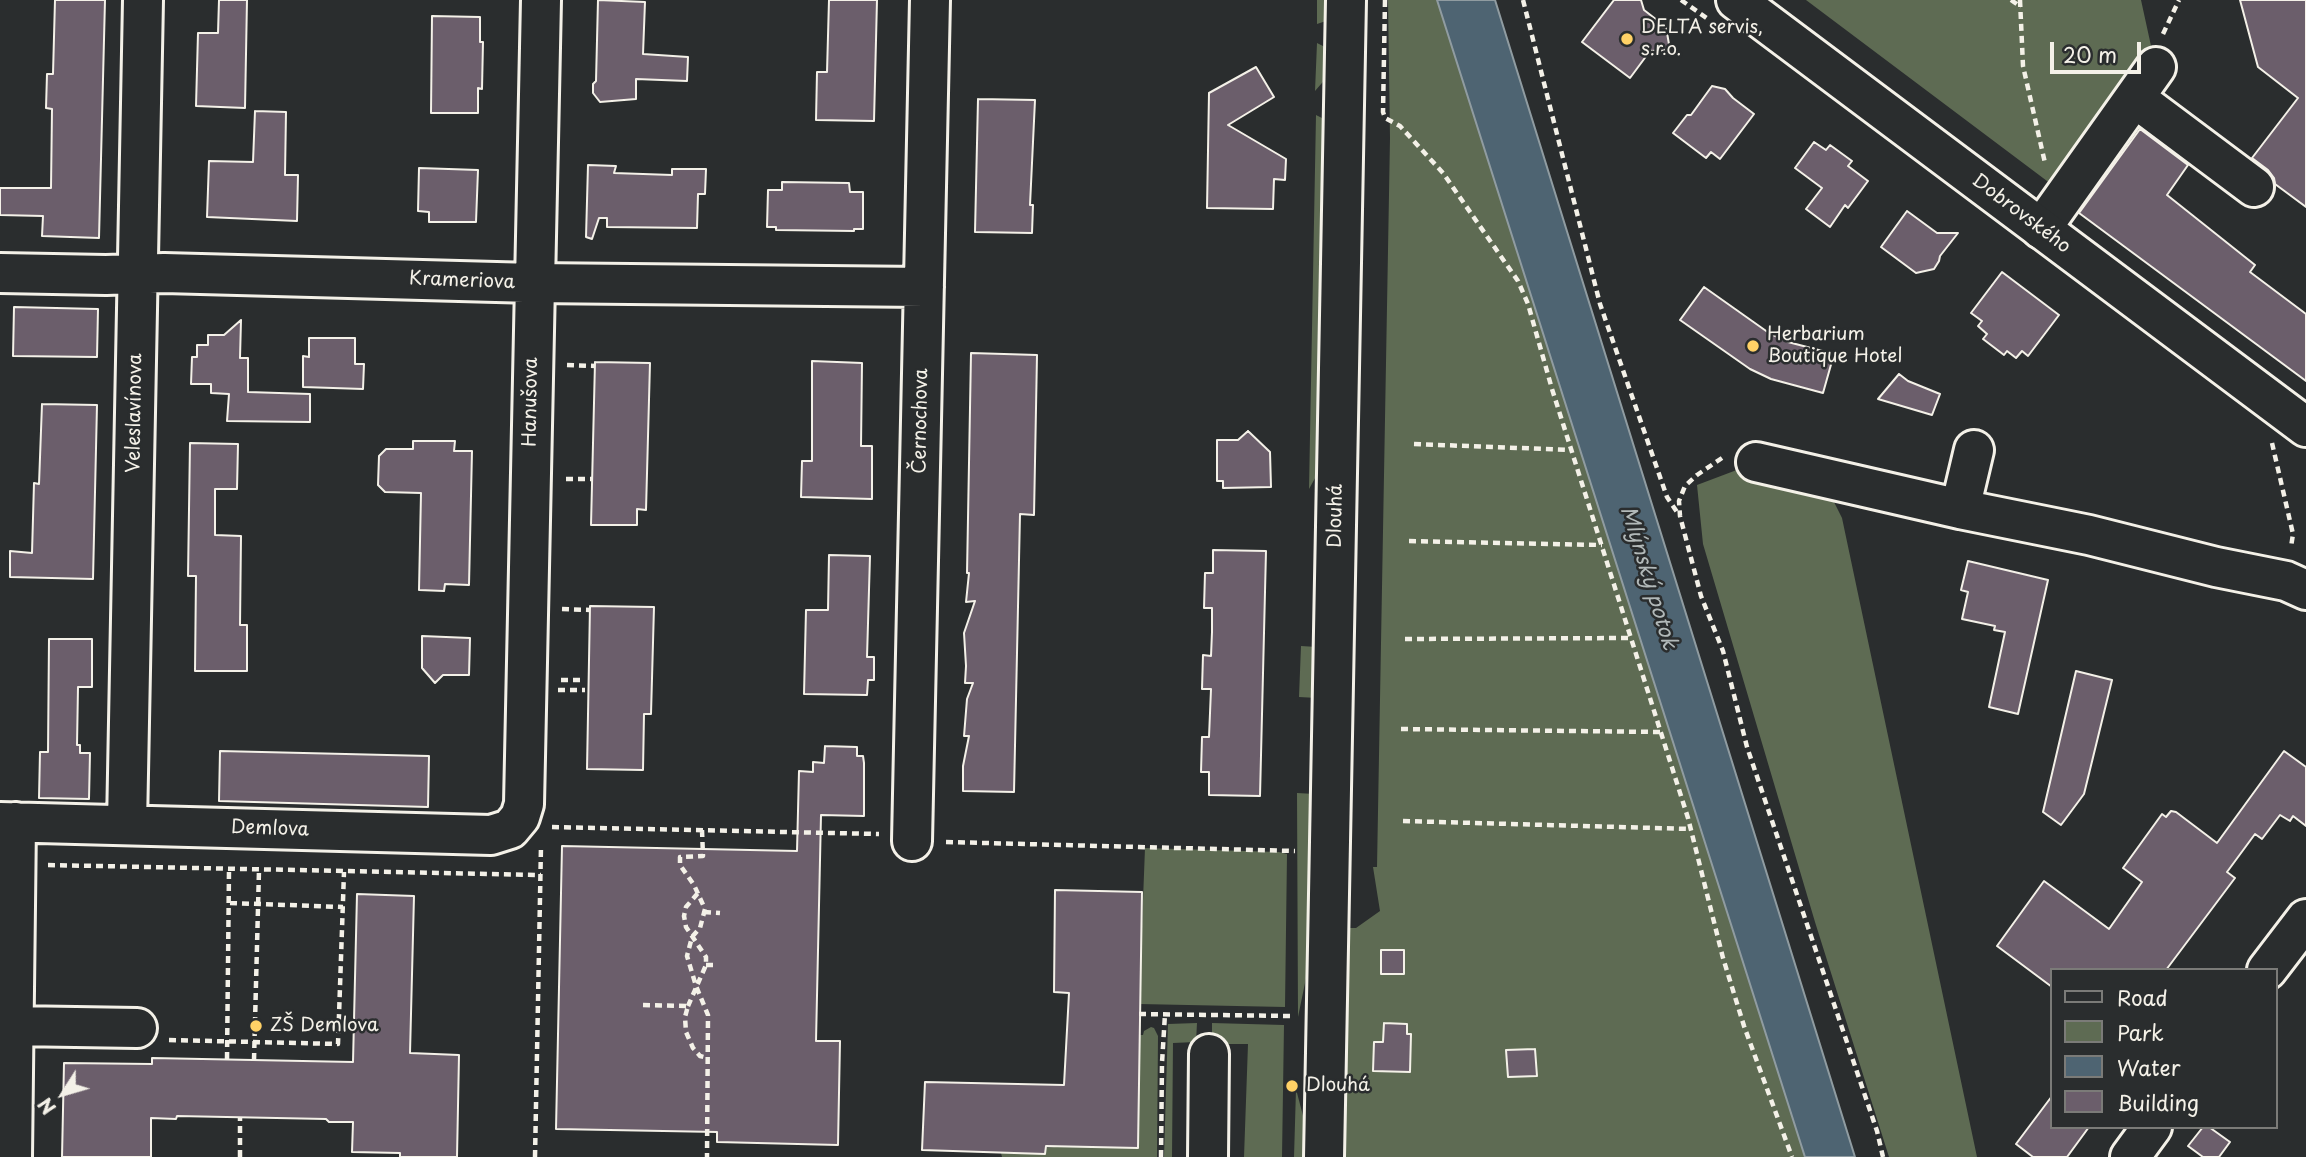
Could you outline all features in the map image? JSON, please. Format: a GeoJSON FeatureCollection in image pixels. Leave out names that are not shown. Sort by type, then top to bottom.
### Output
{"type":"FeatureCollection","features":[{"type":"Feature","properties":{"kind":"street","name":"Veleslavínova"},"geometry":{"type":"LineString","coordinates":[[127,825],[143,0]]}},
{"type":"Feature","properties":{"kind":"street","name":"Hanušova"},"geometry":{"type":"LineString","coordinates":[[533,816],[533,283],[541,0]]}},
{"type":"Feature","properties":{"kind":"street","name":"Černochova"},"geometry":{"type":"LineString","coordinates":[[912,841],[930,0]]}},
{"type":"Feature","properties":{"kind":"street","name":"Dlouhá"},"geometry":{"type":"LineString","coordinates":[[1324,1157],[1346,0]]}},
{"type":"Feature","properties":{"kind":"street","name":"Dobrovského"},"geometry":{"type":"LineString","coordinates":[[1736,0],[2306,427]]}},
{"type":"Feature","properties":{"kind":"street"},"geometry":{"type":"LineString","coordinates":[[2040,229],[2156,67]]}},
{"type":"Feature","properties":{"kind":"street"},"geometry":{"type":"LineString","coordinates":[[2135,98],[2254,187]]}},
{"type":"Feature","properties":{"kind":"street","name":"Krameriova"},"geometry":{"type":"LineString","coordinates":[[0,273],[164,272],[533,283],[924,287]]}},
{"type":"Feature","properties":{"kind":"street"},"geometry":{"type":"LineString","coordinates":[[1960,509],[1975,450]]}},
{"type":"Feature","properties":{"kind":"street"},"geometry":{"type":"LineString","coordinates":[[1756,462],[1960,509],[2089,535],[2296,585]]}},
{"type":"Feature","properties":{"kind":"street","name":"Demlova"},"geometry":{"type":"LineString","coordinates":[[8,822],[491,835],[501,833],[533,816]]}},
{"type":"Feature","properties":{"kind":"street"},"geometry":{"type":"LineString","coordinates":[[8,822],[7,1071],[12,1157]]}},
{"type":"Feature","properties":{"kind":"street"},"geometry":{"type":"LineString","coordinates":[[2269,968],[2305,921]]}},
{"type":"Feature","properties":{"kind":"street"},"geometry":{"type":"LineString","coordinates":[[9,1012],[137,1028]]}},
{"type":"Feature","properties":{"kind":"street"},"geometry":{"type":"LineString","coordinates":[[1208,1157],[1209,1054]]}},
{"type":"Feature","properties":{"kind":"street"},"geometry":{"type":"LineString","coordinates":[[2130,1157],[2150,1129]]}},
{"type":"Feature","properties":{"kind":"path"},"geometry":{"type":"LineString","coordinates":[[1385,0],[1382,112],[1385,118],[1400,126],[1443,173],[1518,281],[1528,304],[1552,389],[1691,829],[1723,958],[1744,1026],[1792,1157]]}},
{"type":"Feature","properties":{"kind":"path"},"geometry":{"type":"LineString","coordinates":[[1523,0],[1600,304],[1667,497],[1679,516]]}},
{"type":"Feature","properties":{"kind":"path"},"geometry":{"type":"LineString","coordinates":[[2011,0],[2021,7]]}},
{"type":"Feature","properties":{"kind":"path"},"geometry":{"type":"LineString","coordinates":[[2020,0],[2023,66],[2046,166]]}},
{"type":"Feature","properties":{"kind":"path"},"geometry":{"type":"LineString","coordinates":[[2271,439],[2293,534],[2296,585]]}},
{"type":"Feature","properties":{"kind":"path"},"geometry":{"type":"LineString","coordinates":[[1414,444],[1572,450]]}},
{"type":"Feature","properties":{"kind":"path"},"geometry":{"type":"LineString","coordinates":[[1756,462],[1730,454],[1697,475],[1685,486],[1679,501],[1679,516],[1701,596],[1723,651],[1747,747],[1877,1131],[1883,1157]]}},
{"type":"Feature","properties":{"kind":"path"},"geometry":{"type":"LineString","coordinates":[[1409,541],[1602,545]]}},
{"type":"Feature","properties":{"kind":"path"},"geometry":{"type":"LineString","coordinates":[[1405,639],[1632,638]]}},
{"type":"Feature","properties":{"kind":"path"},"geometry":{"type":"LineString","coordinates":[[1401,729],[1661,732]]}},
{"type":"Feature","properties":{"kind":"path"},"geometry":{"type":"LineString","coordinates":[[533,816],[702,830],[892,834],[912,841],[1294,852]]}},
{"type":"Feature","properties":{"kind":"path"},"geometry":{"type":"LineString","coordinates":[[1402,821],[1691,829]]}},
{"type":"Feature","properties":{"kind":"path"},"geometry":{"type":"LineString","coordinates":[[702,830],[703,856],[680,858],[680,865],[698,893],[704,912],[700,928],[692,937],[687,956],[708,1015],[707,1157]]}},
{"type":"Feature","properties":{"kind":"path"},"geometry":{"type":"LineString","coordinates":[[535,1157],[541,839]]}},
{"type":"Feature","properties":{"kind":"path"},"geometry":{"type":"LineString","coordinates":[[41,865],[541,875]]}},
{"type":"Feature","properties":{"kind":"path"},"geometry":{"type":"LineString","coordinates":[[227,1059],[229,870]]}},
{"type":"Feature","properties":{"kind":"path"},"geometry":{"type":"LineString","coordinates":[[254,1060],[260,870]]}},
{"type":"Feature","properties":{"kind":"path"},"geometry":{"type":"LineString","coordinates":[[137,1028],[142,1040],[338,1044],[344,881]]}},
{"type":"Feature","properties":{"kind":"path"},"geometry":{"type":"LineString","coordinates":[[698,893],[686,907],[685,927],[706,957],[706,965],[685,1017],[693,1048],[700,1056],[708,1058]]}},
{"type":"Feature","properties":{"kind":"path"},"geometry":{"type":"LineString","coordinates":[[230,903],[343,907]]}},
{"type":"Feature","properties":{"kind":"path"},"geometry":{"type":"LineString","coordinates":[[704,912],[720,913]]}},
{"type":"Feature","properties":{"kind":"path"},"geometry":{"type":"LineString","coordinates":[[706,965],[717,965]]}},
{"type":"Feature","properties":{"kind":"path"},"geometry":{"type":"LineString","coordinates":[[643,1005],[688,1006]]}},
{"type":"Feature","properties":{"kind":"path"},"geometry":{"type":"LineString","coordinates":[[1139,1014],[1292,1016]]}},
{"type":"Feature","properties":{"kind":"path"},"geometry":{"type":"LineString","coordinates":[[1161,1157],[1162,1063],[1166,1014]]}},
{"type":"Feature","properties":{"kind":"path"},"geometry":{"type":"LineString","coordinates":[[240,1117],[240,1157]]}},
{"type":"Feature","properties":{"kind":"green space"},"geometry":{"type":"Polygon","coordinates":[[[1317,0],[1330,0],[1329,20],[1317,24],[1317,0]]]}},
{"type":"Feature","properties":{"kind":"green space"},"geometry":{"type":"Polygon","coordinates":[[[1388,0],[1437,0],[1805,1157],[1338,1157],[1343,928],[1356,928],[1380,911],[1373,867],[1377,867],[1390,138],[1388,0]]]}},
{"type":"Feature","properties":{"kind":"green space"},"geometry":{"type":"Polygon","coordinates":[[[1806,0],[2141,0],[2153,55],[2055,187],[1806,0]]]}},
{"type":"Feature","properties":{"kind":"green space"},"geometry":{"type":"Polygon","coordinates":[[[1317,43],[1329,49],[1328,76],[1315,91],[1317,43]]]}},
{"type":"Feature","properties":{"kind":"green space"},"geometry":{"type":"Polygon","coordinates":[[[1316,115],[1328,121],[1319,471],[1309,489],[1316,115]]]}},
{"type":"Feature","properties":{"kind":"green space"},"geometry":{"type":"Polygon","coordinates":[[[1742,468],[1833,500],[1842,518],[1977,1157],[1889,1157],[1815,922],[1703,544],[1697,485],[1742,468]]]}},
{"type":"Feature","properties":{"kind":"green space"},"geometry":{"type":"Polygon","coordinates":[[[1301,646],[1317,647],[1317,698],[1299,697],[1301,646]]]}},
{"type":"Feature","properties":{"kind":"green space"},"geometry":{"type":"Polygon","coordinates":[[[1297,793],[1315,794],[1311,954],[1298,1017],[1297,793]]]}},
{"type":"Feature","properties":{"kind":"green space"},"geometry":{"type":"Polygon","coordinates":[[[1145,848],[1287,854],[1285,1007],[1139,1004],[1145,848]]]}},
{"type":"Feature","properties":{"kind":"green space"},"geometry":{"type":"Polygon","coordinates":[[[1197,1023],[1196,1042],[1173,1043],[1172,1157],[1164,1157],[1168,1024],[1197,1023]]]}},
{"type":"Feature","properties":{"kind":"green space"},"geometry":{"type":"Polygon","coordinates":[[[1212,1023],[1284,1025],[1282,1157],[1244,1157],[1248,1044],[1212,1044],[1212,1023]]]}},
{"type":"Feature","properties":{"kind":"green space"},"geometry":{"type":"Polygon","coordinates":[[[1151,1027],[1158,1036],[1157,1157],[1002,1157],[1001,1153],[1045,1154],[1046,1148],[1062,1146],[1137,1148],[1139,1035],[1143,1035],[1144,1031],[1151,1027]]]}},
{"type":"Feature","properties":{"kind":"green space"},"geometry":{"type":"Polygon","coordinates":[[[1296,1089],[1307,1131],[1307,1157],[1294,1157],[1296,1089]]]}},
{"type":"Feature","properties":{"kind":"water","name":"Mlýnský potok"},"geometry":{"type":"Polygon","coordinates":[[[1437,0],[1495,0],[1855,1157],[1805,1157],[1437,0]]]}},
{"type":"Feature","properties":{"kind":"building"},"geometry":{"type":"Polygon","coordinates":[[[55,0],[105,0],[99,238],[42,236],[43,216],[0,215],[0,188],[51,188],[52,109],[46,108],[47,74],[53,74],[55,0]]]}},
{"type":"Feature","properties":{"kind":"building"},"geometry":{"type":"Polygon","coordinates":[[[219,0],[247,0],[245,108],[196,106],[198,33],[218,33],[219,0]]]}},
{"type":"Feature","properties":{"kind":"building"},"geometry":{"type":"Polygon","coordinates":[[[598,0],[645,2],[643,54],[688,57],[687,81],[636,79],[636,99],[600,102],[593,93],[593,84],[596,81],[598,0]]]}},
{"type":"Feature","properties":{"kind":"building"},"geometry":{"type":"Polygon","coordinates":[[[829,0],[877,0],[874,121],[816,120],[817,72],[827,72],[829,0]]]}},
{"type":"Feature","properties":{"kind":"building","name":"DELTA servis, s.r.o."},"geometry":{"type":"Polygon","coordinates":[[[1614,0],[1641,0],[1644,10],[1666,27],[1670,50],[1650,51],[1630,78],[1582,42],[1614,0]]]}},
{"type":"Feature","properties":{"kind":"building"},"geometry":{"type":"Polygon","coordinates":[[[2240,0],[2306,0],[2306,207],[2275,184],[2268,170],[2252,158],[2298,98],[2258,67],[2240,0]]]}},
{"type":"Feature","properties":{"kind":"building"},"geometry":{"type":"Polygon","coordinates":[[[432,16],[480,17],[480,42],[483,42],[482,89],[478,88],[478,113],[431,113],[432,16]]]}},
{"type":"Feature","properties":{"kind":"building"},"geometry":{"type":"Polygon","coordinates":[[[1256,67],[1274,97],[1228,125],[1286,159],[1285,180],[1274,179],[1273,209],[1207,208],[1209,93],[1256,67]]]}},
{"type":"Feature","properties":{"kind":"building"},"geometry":{"type":"Polygon","coordinates":[[[1712,86],[1725,89],[1754,114],[1720,159],[1711,152],[1706,158],[1673,133],[1687,115],[1691,115],[1712,86]]]}},
{"type":"Feature","properties":{"kind":"building"},"geometry":{"type":"Polygon","coordinates":[[[978,99],[1035,100],[1030,205],[1033,205],[1032,233],[975,232],[978,99]]]}},
{"type":"Feature","properties":{"kind":"building"},"geometry":{"type":"Polygon","coordinates":[[[255,111],[286,112],[285,175],[298,175],[297,221],[207,217],[209,161],[253,162],[255,111]]]}},
{"type":"Feature","properties":{"kind":"building"},"geometry":{"type":"Polygon","coordinates":[[[2140,129],[2188,165],[2167,195],[2255,265],[2250,272],[2306,314],[2306,381],[2079,213],[2140,129]]]}},
{"type":"Feature","properties":{"kind":"building"},"geometry":{"type":"Polygon","coordinates":[[[1814,142],[1826,150],[1830,145],[1852,161],[1848,166],[1868,181],[1848,208],[1845,205],[1830,227],[1806,209],[1822,188],[1795,168],[1814,142]]]}},
{"type":"Feature","properties":{"kind":"building"},"geometry":{"type":"Polygon","coordinates":[[[588,165],[616,166],[614,173],[672,175],[672,169],[706,169],[705,194],[698,194],[697,228],[607,227],[607,218],[599,218],[592,239],[586,237],[588,165]]]}},
{"type":"Feature","properties":{"kind":"building"},"geometry":{"type":"Polygon","coordinates":[[[419,168],[478,170],[476,222],[429,222],[429,212],[418,211],[419,168]]]}},
{"type":"Feature","properties":{"kind":"building"},"geometry":{"type":"Polygon","coordinates":[[[782,182],[849,183],[850,192],[863,192],[863,229],[776,230],[776,227],[767,227],[768,190],[782,190],[782,182]]]}},
{"type":"Feature","properties":{"kind":"building"},"geometry":{"type":"Polygon","coordinates":[[[1907,211],[1937,233],[1958,233],[1940,256],[1934,269],[1916,273],[1881,247],[1907,211]]]}},
{"type":"Feature","properties":{"kind":"building"},"geometry":{"type":"Polygon","coordinates":[[[2002,272],[2059,315],[2028,356],[2022,351],[2016,358],[2007,351],[2004,355],[1983,339],[1987,334],[1978,326],[1982,321],[1971,313],[2002,272]]]}},
{"type":"Feature","properties":{"kind":"building"},"geometry":{"type":"Polygon","coordinates":[[[1704,287],[1769,333],[1788,342],[1834,354],[1823,393],[1771,379],[1750,369],[1680,320],[1704,287]]]}},
{"type":"Feature","properties":{"kind":"building"},"geometry":{"type":"Polygon","coordinates":[[[14,307],[98,309],[97,357],[13,356],[14,307]]]}},
{"type":"Feature","properties":{"kind":"building"},"geometry":{"type":"Polygon","coordinates":[[[241,320],[240,358],[248,358],[248,392],[310,394],[310,422],[227,421],[229,394],[211,393],[211,384],[191,384],[192,357],[197,357],[197,345],[208,345],[208,335],[224,335],[241,320]]]}},
{"type":"Feature","properties":{"kind":"building"},"geometry":{"type":"Polygon","coordinates":[[[309,338],[355,338],[355,364],[364,364],[363,389],[303,387],[303,356],[309,357],[309,338]]]}},
{"type":"Feature","properties":{"kind":"building"},"geometry":{"type":"Polygon","coordinates":[[[971,353],[1037,355],[1034,515],[1020,514],[1014,792],[963,791],[963,766],[969,736],[964,736],[967,699],[973,683],[965,683],[964,633],[975,601],[966,602],[969,573],[971,353]]]}},
{"type":"Feature","properties":{"kind":"building"},"geometry":{"type":"Polygon","coordinates":[[[812,361],[862,363],[861,446],[872,446],[872,499],[801,497],[802,461],[812,461],[812,361]]]}},
{"type":"Feature","properties":{"kind":"building"},"geometry":{"type":"Polygon","coordinates":[[[595,362],[650,363],[646,510],[637,509],[637,525],[591,525],[595,362]]]}},
{"type":"Feature","properties":{"kind":"building"},"geometry":{"type":"Polygon","coordinates":[[[1899,374],[1908,381],[1940,394],[1932,415],[1878,399],[1899,374]]]}},
{"type":"Feature","properties":{"kind":"building"},"geometry":{"type":"Polygon","coordinates":[[[42,404],[97,405],[93,579],[10,577],[10,551],[32,553],[34,483],[39,484],[42,404]]]}},
{"type":"Feature","properties":{"kind":"building"},"geometry":{"type":"Polygon","coordinates":[[[1248,431],[1270,452],[1271,487],[1223,488],[1223,481],[1217,481],[1217,440],[1238,440],[1248,431]]]}},
{"type":"Feature","properties":{"kind":"building"},"geometry":{"type":"Polygon","coordinates":[[[413,441],[455,441],[454,451],[472,451],[469,585],[445,584],[444,591],[419,590],[421,493],[385,492],[378,485],[379,456],[386,449],[413,449],[413,441]]]}},
{"type":"Feature","properties":{"kind":"building"},"geometry":{"type":"Polygon","coordinates":[[[190,443],[238,444],[237,489],[215,489],[215,535],[241,536],[240,625],[247,625],[247,671],[195,671],[196,576],[188,576],[190,443]]]}},
{"type":"Feature","properties":{"kind":"building"},"geometry":{"type":"Polygon","coordinates":[[[1213,550],[1266,551],[1260,796],[1209,795],[1209,772],[1201,772],[1202,737],[1209,737],[1211,689],[1202,689],[1203,655],[1211,656],[1212,632],[1212,608],[1204,608],[1205,573],[1213,573],[1213,550]]]}},
{"type":"Feature","properties":{"kind":"building"},"geometry":{"type":"Polygon","coordinates":[[[829,555],[870,556],[867,657],[874,657],[874,680],[868,680],[867,695],[804,694],[806,610],[828,610],[829,555]]]}},
{"type":"Feature","properties":{"kind":"building"},"geometry":{"type":"Polygon","coordinates":[[[1968,561],[2048,580],[2018,714],[1989,707],[2005,632],[1994,630],[1995,626],[1962,619],[1968,592],[1961,590],[1968,561]]]}},
{"type":"Feature","properties":{"kind":"building"},"geometry":{"type":"Polygon","coordinates":[[[590,606],[654,607],[651,714],[644,714],[643,770],[587,769],[590,606]]]}},
{"type":"Feature","properties":{"kind":"building"},"geometry":{"type":"Polygon","coordinates":[[[422,636],[470,638],[469,675],[443,675],[435,683],[422,668],[422,636]]]}},
{"type":"Feature","properties":{"kind":"building"},"geometry":{"type":"Polygon","coordinates":[[[49,639],[92,639],[92,687],[78,687],[77,745],[80,745],[80,753],[90,753],[89,799],[39,798],[40,752],[48,752],[49,639]]]}},
{"type":"Feature","properties":{"kind":"building"},"geometry":{"type":"Polygon","coordinates":[[[2076,671],[2112,680],[2084,794],[2061,825],[2043,812],[2076,671]]]}},
{"type":"Feature","properties":{"kind":"building"},"geometry":{"type":"Polygon","coordinates":[[[825,746],[857,747],[857,756],[863,756],[864,763],[864,816],[821,815],[816,1041],[840,1041],[838,1145],[717,1142],[717,1132],[556,1129],[562,846],[797,851],[799,771],[813,772],[813,762],[824,763],[825,746]]]}},
{"type":"Feature","properties":{"kind":"building"},"geometry":{"type":"Polygon","coordinates":[[[220,751],[429,756],[428,807],[219,801],[220,751]]]}},
{"type":"Feature","properties":{"kind":"building"},"geometry":{"type":"Polygon","coordinates":[[[2284,751],[2306,767],[2306,826],[2293,816],[2290,821],[2280,815],[2262,839],[2255,834],[2227,872],[2235,878],[2168,968],[2050,968],[2050,986],[1997,946],[2044,881],[2109,929],[2142,882],[2123,868],[2162,814],[2166,817],[2171,811],[2176,812],[2217,843],[2284,751]]]}},
{"type":"Feature","properties":{"kind":"building"},"geometry":{"type":"Polygon","coordinates":[[[1055,890],[1142,892],[1138,1148],[1046,1146],[1045,1154],[922,1150],[925,1082],[1064,1085],[1069,993],[1054,992],[1055,890]]]}},
{"type":"Feature","properties":{"kind":"building"},"geometry":{"type":"Polygon","coordinates":[[[357,894],[414,896],[410,1053],[459,1055],[457,1157],[400,1157],[400,1153],[352,1152],[353,1122],[177,1116],[176,1119],[151,1118],[151,1157],[62,1157],[64,1063],[152,1064],[152,1058],[353,1062],[357,894]]]}},
{"type":"Feature","properties":{"kind":"building"},"geometry":{"type":"Polygon","coordinates":[[[1381,950],[1404,950],[1404,974],[1381,974],[1381,950]]]}},
{"type":"Feature","properties":{"kind":"building"},"geometry":{"type":"Polygon","coordinates":[[[1384,1023],[1407,1024],[1407,1034],[1411,1034],[1410,1072],[1373,1071],[1374,1042],[1383,1042],[1384,1023]]]}},
{"type":"Feature","properties":{"kind":"building"},"geometry":{"type":"Polygon","coordinates":[[[1535,1049],[1537,1076],[1508,1077],[1506,1050],[1535,1049]]]}},
{"type":"Feature","properties":{"kind":"building"},"geometry":{"type":"Polygon","coordinates":[[[2050,1099],[2050,1129],[2088,1129],[2067,1157],[2033,1157],[2016,1144],[2050,1099]]]}},
{"type":"Feature","properties":{"kind":"building"},"geometry":{"type":"Polygon","coordinates":[[[2201,1129],[2212,1129],[2230,1142],[2219,1157],[2203,1157],[2188,1146],[2201,1129]]]}},
{"type":"Feature","properties":{"kind":"place","name":"DELTA servis, s.r.o."},"geometry":{"type":"Point","coordinates":[1627,39]}},
{"type":"Feature","properties":{"kind":"place","name":"Herbarium Boutique Hotel"},"geometry":{"type":"Point","coordinates":[1753,346]}},
{"type":"Feature","properties":{"kind":"place","name":"ZŠ Demlova"},"geometry":{"type":"Point","coordinates":[256,1026]}},
{"type":"Feature","properties":{"kind":"place","name":"Dlouhá"},"geometry":{"type":"Point","coordinates":[1292,1086]}}]}
